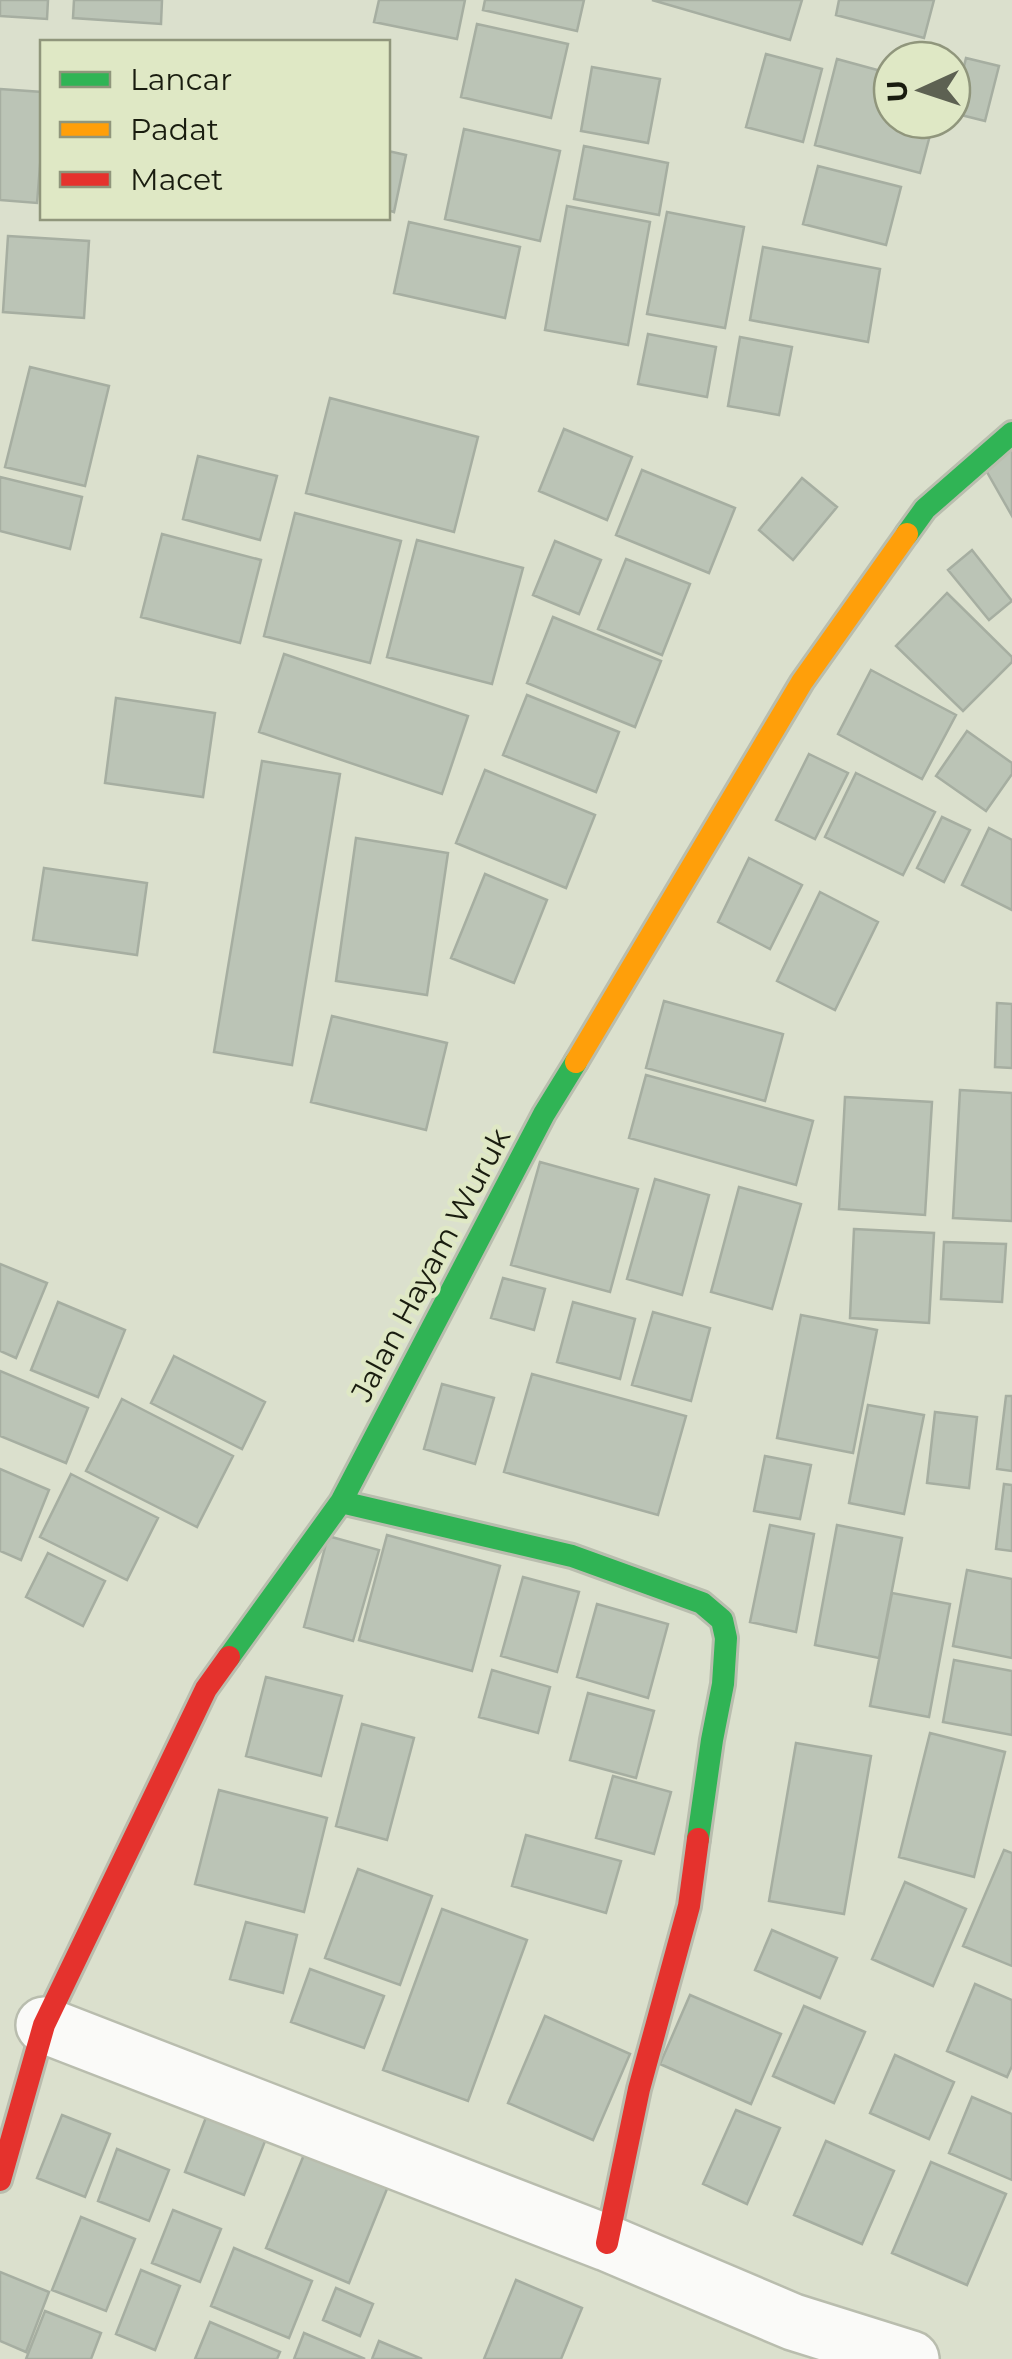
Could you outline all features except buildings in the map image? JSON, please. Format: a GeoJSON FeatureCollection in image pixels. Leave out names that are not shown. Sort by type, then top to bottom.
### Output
{"type":"FeatureCollection","features":[{"type":"Feature","properties":{"kind":"street","name":"Jalan Hayam Wuruk"},"geometry":{"type":"LineString","coordinates":[[0,2180],[44,2025],[206,1689],[341,1502],[544,1114],[802,682],[925,509],[1012,433]]}},
{"type":"Feature","properties":{"kind":"street"},"geometry":{"type":"LineString","coordinates":[[341,1502],[572,1556],[702,1602],[722,1620],[726,1638],[723,1684],[689,1906],[638,2089],[608,2243]]}},
{"type":"Feature","properties":{"kind":"street"},"geometry":{"type":"LineString","coordinates":[[44,2025],[608,2243],[793,2322],[910,2359]]}},
{"type":"Feature","properties":{"kind":"traffic: fast"},"geometry":{"type":"LineString","coordinates":[[907,534],[925,509],[1012,433]]}},
{"type":"Feature","properties":{"kind":"traffic: fast"},"geometry":{"type":"LineString","coordinates":[[229,1657],[341,1502],[544,1114],[576,1062]]}},
{"type":"Feature","properties":{"kind":"traffic: fast"},"geometry":{"type":"LineString","coordinates":[[341,1502],[572,1556],[702,1603],[722,1620],[726,1638],[723,1684],[698,1839]]}},
{"type":"Feature","properties":{"kind":"traffic: slow"},"geometry":{"type":"LineString","coordinates":[[576,1062],[802,682],[907,534]]}},
{"type":"Feature","properties":{"kind":"traffic: jam"},"geometry":{"type":"LineString","coordinates":[[0,2180],[44,2025],[206,1689],[229,1657]]}},
{"type":"Feature","properties":{"kind":"traffic: jam"},"geometry":{"type":"LineString","coordinates":[[607,2243],[639,2089],[689,1906],[698,1839]]}}]}
